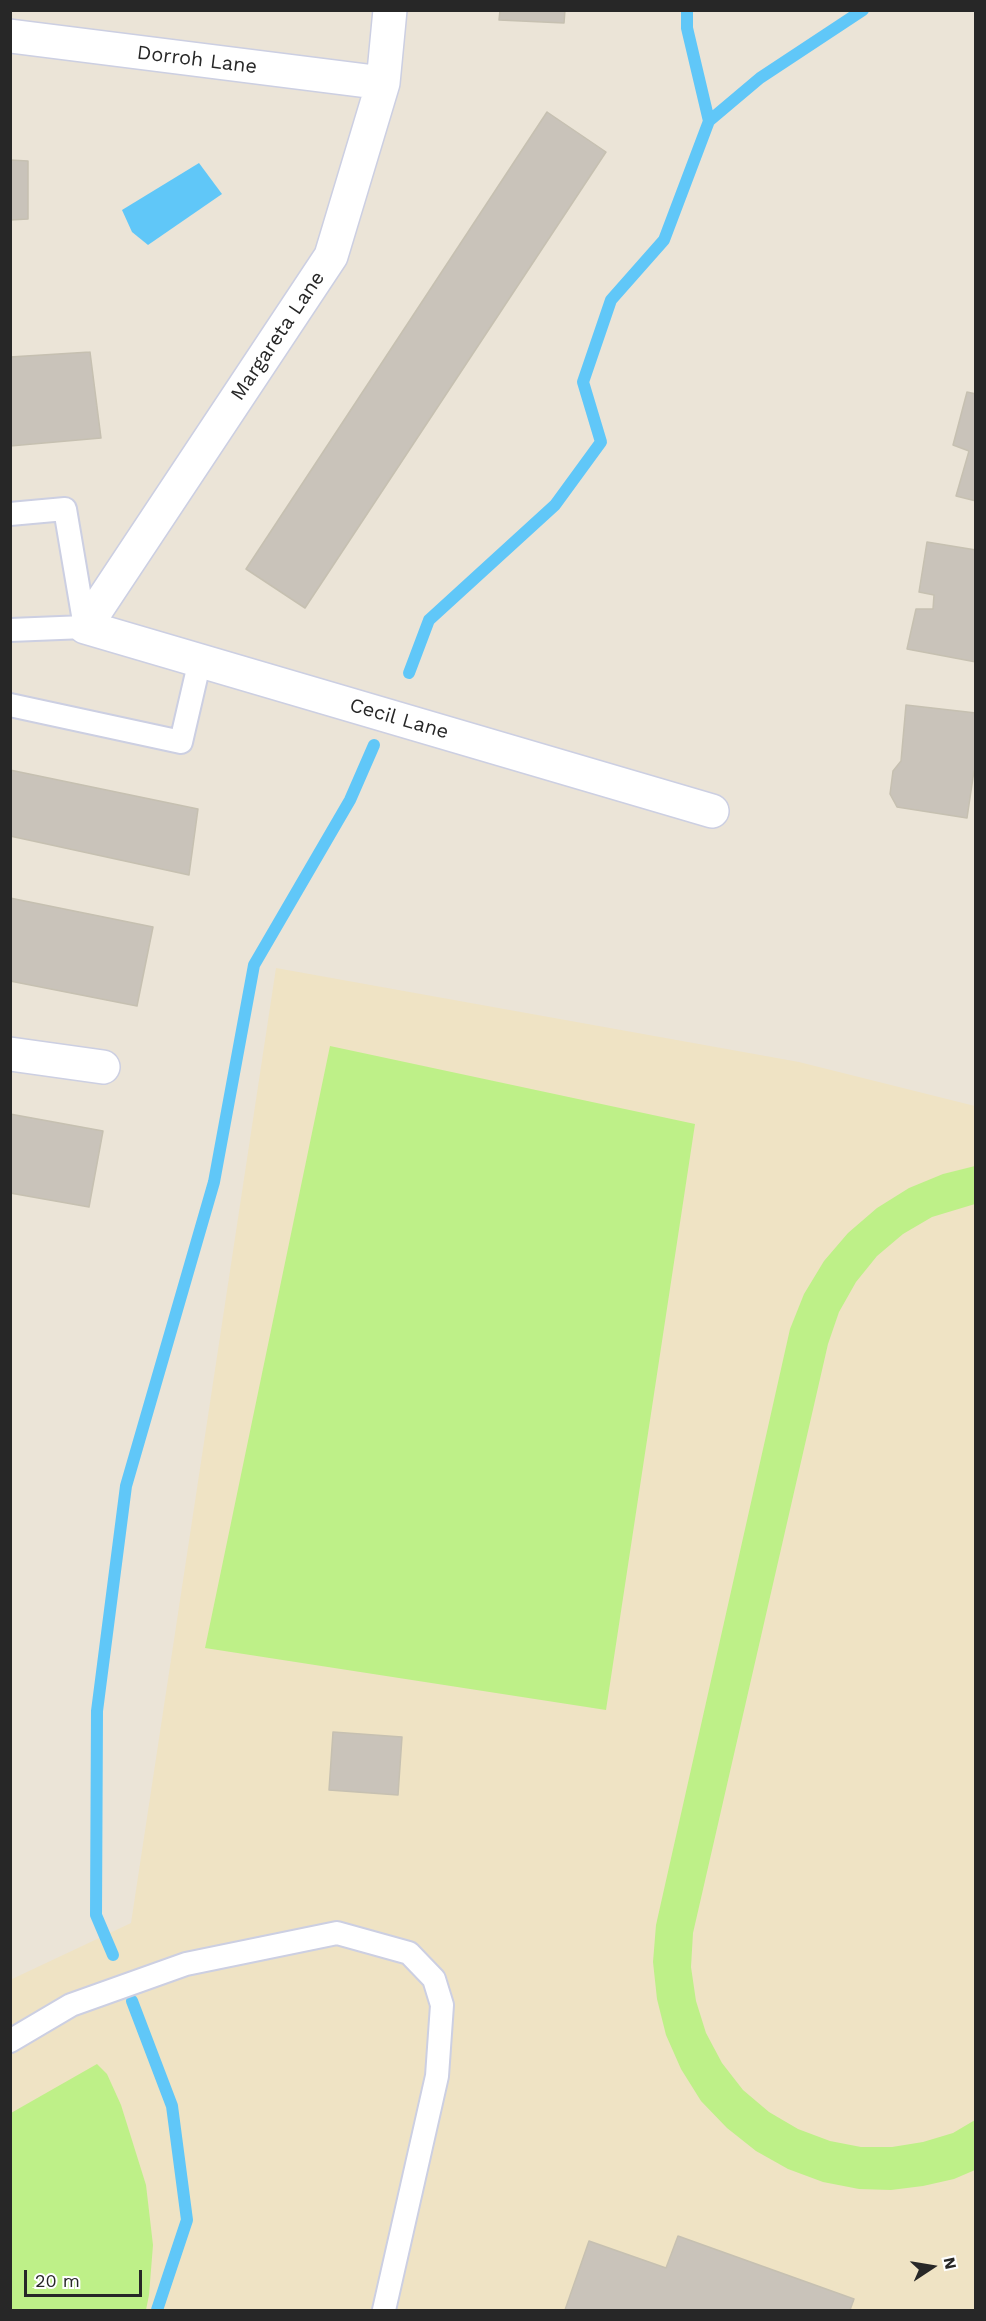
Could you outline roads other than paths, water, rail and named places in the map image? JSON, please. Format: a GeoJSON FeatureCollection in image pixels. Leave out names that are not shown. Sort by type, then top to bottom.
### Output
{"type":"FeatureCollection","features":[{"type":"Feature","properties":{"kind":"street","name":"Margareta Lane"},"geometry":{"type":"LineString","coordinates":[[85,627],[332,256],[383,83],[390,10]]}},
{"type":"Feature","properties":{"kind":"street","name":"Dorroh Lane"},"geometry":{"type":"LineString","coordinates":[[10,36],[383,83]]}},
{"type":"Feature","properties":{"kind":"street","name":"Cecil Lane"},"geometry":{"type":"LineString","coordinates":[[85,627],[712,811]]}},
{"type":"Feature","properties":{"kind":"street"},"geometry":{"type":"LineString","coordinates":[[10,1054],[103,1067]]}},
{"type":"Feature","properties":{"kind":"lane"},"geometry":{"type":"LineString","coordinates":[[10,514],[65,509],[85,627],[10,630]]}},
{"type":"Feature","properties":{"kind":"lane"},"geometry":{"type":"LineString","coordinates":[[10,705],[181,742],[200,660]]}},
{"type":"Feature","properties":{"kind":"lane"},"geometry":{"type":"LineString","coordinates":[[10,2040],[71,2005],[186,1964],[337,1934],[409,1953],[434,1979],[442,2005],[438,2066],[384,2310]]}},
{"type":"Feature","properties":{"kind":"water"},"geometry":{"type":"Polygon","coordinates":[[[199,163],[222,194],[148,245],[132,232],[122,210],[199,163]]]}},
{"type":"Feature","properties":{"kind":"waterway"},"geometry":{"type":"LineString","coordinates":[[687,10],[687,28],[709,121]]}},
{"type":"Feature","properties":{"kind":"waterway"},"geometry":{"type":"LineString","coordinates":[[409,673],[429,620],[555,505],[601,442],[583,382],[611,300],[664,240],[709,121],[760,78],[863,10]]}},
{"type":"Feature","properties":{"kind":"waterway"},"geometry":{"type":"LineString","coordinates":[[113,1955],[96,1915],[97,1711],[126,1486],[214,1182],[254,965],[350,800],[374,745]]}},
{"type":"Feature","properties":{"kind":"waterway"},"geometry":{"type":"LineString","coordinates":[[132,2001],[172,2106],[187,2220],[157,2310]]}}]}
